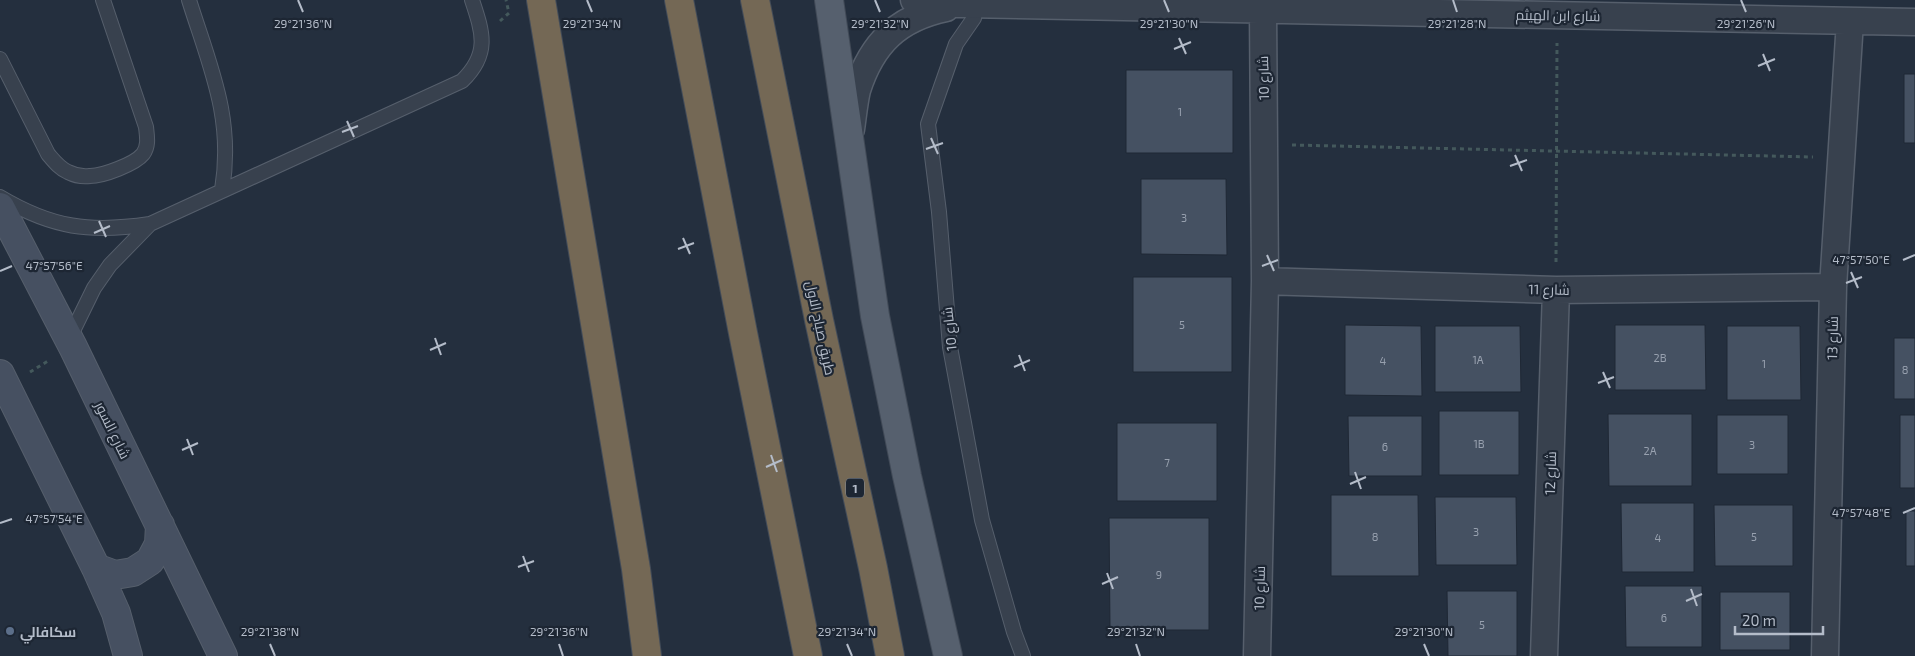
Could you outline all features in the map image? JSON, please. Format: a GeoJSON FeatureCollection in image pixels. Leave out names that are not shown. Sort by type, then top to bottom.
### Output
{"type":"FeatureCollection","features":[{"type":"Feature","properties":{"kind":"highway"},"geometry":{"type":"LineString","coordinates":[[541,0],[636,568],[647,656]]}},
{"type":"Feature","properties":{"kind":"highway"},"geometry":{"type":"LineString","coordinates":[[679,0],[808,656]]}},
{"type":"Feature","properties":{"kind":"highway","name":"طريق صباح الاول"},"geometry":{"type":"LineString","coordinates":[[755,0],[819,320],[873,568],[890,656]]}},
{"type":"Feature","properties":{"kind":"highway"},"geometry":{"type":"LineString","coordinates":[[873,568],[895,656]]}},
{"type":"Feature","properties":{"kind":"main road"},"geometry":{"type":"LineString","coordinates":[[829,0],[875,316],[907,476],[948,656]]}},
{"type":"Feature","properties":{"kind":"main road","name":"شارع السور"},"geometry":{"type":"LineString","coordinates":[[0,207],[71,343],[223,656]]}},
{"type":"Feature","properties":{"kind":"main road"},"geometry":{"type":"LineString","coordinates":[[3,380],[96,568],[116,613],[128,656]]}},
{"type":"Feature","properties":{"kind":"main road"},"geometry":{"type":"LineString","coordinates":[[96,568],[115,574],[134,572],[150,561],[159,544],[160,525]]}},
{"type":"Feature","properties":{"kind":"street","name":"شارع ابن الهيثم"},"geometry":{"type":"LineString","coordinates":[[914,0],[924,3],[1144,4],[1263,10],[1427,6],[1557,15],[1710,9],[1850,21],[1915,22]]}},
{"type":"Feature","properties":{"kind":"street","name":"شارع ابن الهيثم"},"geometry":{"type":"LineString","coordinates":[[849,140],[857,92],[869,59],[888,36],[908,20],[926,12],[969,4]]}},
{"type":"Feature","properties":{"kind":"street","name":"شارع 10"},"geometry":{"type":"LineString","coordinates":[[1257,656],[1265,281],[1263,10]]}},
{"type":"Feature","properties":{"kind":"street","name":"شارع 13"},"geometry":{"type":"LineString","coordinates":[[1825,656],[1833,287],[1850,21]]}},
{"type":"Feature","properties":{"kind":"street","name":"شارع 11"},"geometry":{"type":"LineString","coordinates":[[1265,281],[1556,290],[1833,287]]}},
{"type":"Feature","properties":{"kind":"street","name":"شارع 12"},"geometry":{"type":"LineString","coordinates":[[1544,656],[1556,290]]}},
{"type":"Feature","properties":{"kind":"lane"},"geometry":{"type":"LineString","coordinates":[[0,59],[48,154],[66,172],[79,176],[92,176],[111,171],[137,160],[144,153],[147,145],[146,127],[103,0]]}},
{"type":"Feature","properties":{"kind":"lane"},"geometry":{"type":"LineString","coordinates":[[189,0],[223,112],[226,151],[222,190]]}},
{"type":"Feature","properties":{"kind":"lane"},"geometry":{"type":"LineString","coordinates":[[0,197],[21,210],[52,221],[84,227],[117,228],[150,224],[462,81],[472,72],[482,49],[483,36],[472,0]]}},
{"type":"Feature","properties":{"kind":"lane","name":"شارع 10"},"geometry":{"type":"LineString","coordinates":[[969,4],[974,18],[956,44],[928,124],[939,212],[950,347],[982,520],[1014,632],[1023,656]]}},
{"type":"Feature","properties":{"kind":"lane"},"geometry":{"type":"LineString","coordinates":[[71,343],[94,288],[110,266],[150,224]]}},
{"type":"Feature","properties":{"kind":"path"},"geometry":{"type":"LineString","coordinates":[[506,0],[509,13]]}},
{"type":"Feature","properties":{"kind":"path"},"geometry":{"type":"LineString","coordinates":[[1556,290],[1557,15]]}},
{"type":"Feature","properties":{"kind":"path"},"geometry":{"type":"LineString","coordinates":[[1264,144],[1841,158]]}},
{"type":"Feature","properties":{"kind":"path"},"geometry":{"type":"LineString","coordinates":[[3,380],[71,343]]}},
{"type":"Feature","properties":{"kind":"building"},"geometry":{"type":"Polygon","coordinates":[[[1126,70],[1233,70],[1233,153],[1126,153],[1126,70]]]}},
{"type":"Feature","properties":{"kind":"building"},"geometry":{"type":"Polygon","coordinates":[[[1904,74],[1915,74],[1915,143],[1904,143],[1904,74]]]}},
{"type":"Feature","properties":{"kind":"building"},"geometry":{"type":"Polygon","coordinates":[[[1141,179],[1226,179],[1227,255],[1141,254],[1141,179]]]}},
{"type":"Feature","properties":{"kind":"building"},"geometry":{"type":"Polygon","coordinates":[[[1133,277],[1232,277],[1232,372],[1133,372],[1133,277]]]}},
{"type":"Feature","properties":{"kind":"building"},"geometry":{"type":"Polygon","coordinates":[[[1345,325],[1421,326],[1422,396],[1345,395],[1345,325]]]}},
{"type":"Feature","properties":{"kind":"building"},"geometry":{"type":"Polygon","coordinates":[[[1615,325],[1705,325],[1706,390],[1615,390],[1615,325]]]}},
{"type":"Feature","properties":{"kind":"building"},"geometry":{"type":"Polygon","coordinates":[[[1435,326],[1520,326],[1521,392],[1435,392],[1435,326]]]}},
{"type":"Feature","properties":{"kind":"building"},"geometry":{"type":"Polygon","coordinates":[[[1727,326],[1800,326],[1801,400],[1727,400],[1727,326]]]}},
{"type":"Feature","properties":{"kind":"building"},"geometry":{"type":"Polygon","coordinates":[[[1894,338],[1915,338],[1915,399],[1894,399],[1894,338]]]}},
{"type":"Feature","properties":{"kind":"building"},"geometry":{"type":"Polygon","coordinates":[[[1439,411],[1519,411],[1519,475],[1439,475],[1439,411]]]}},
{"type":"Feature","properties":{"kind":"building"},"geometry":{"type":"Polygon","coordinates":[[[1608,414],[1692,414],[1692,486],[1609,486],[1608,414]]]}},
{"type":"Feature","properties":{"kind":"building"},"geometry":{"type":"Polygon","coordinates":[[[1717,415],[1788,415],[1788,474],[1717,474],[1717,415]]]}},
{"type":"Feature","properties":{"kind":"building"},"geometry":{"type":"Polygon","coordinates":[[[1900,415],[1915,415],[1915,488],[1900,488],[1900,415]]]}},
{"type":"Feature","properties":{"kind":"building"},"geometry":{"type":"Polygon","coordinates":[[[1348,416],[1422,416],[1422,476],[1349,476],[1348,416]]]}},
{"type":"Feature","properties":{"kind":"building"},"geometry":{"type":"Polygon","coordinates":[[[1117,423],[1217,423],[1217,501],[1117,501],[1117,423]]]}},
{"type":"Feature","properties":{"kind":"building"},"geometry":{"type":"Polygon","coordinates":[[[1331,495],[1418,495],[1419,576],[1331,576],[1331,495]]]}},
{"type":"Feature","properties":{"kind":"building"},"geometry":{"type":"Polygon","coordinates":[[[1435,497],[1516,497],[1517,565],[1436,565],[1435,497]]]}},
{"type":"Feature","properties":{"kind":"building"},"geometry":{"type":"Polygon","coordinates":[[[1621,503],[1694,503],[1694,572],[1622,572],[1621,503]]]}},
{"type":"Feature","properties":{"kind":"building"},"geometry":{"type":"Polygon","coordinates":[[[1714,505],[1793,505],[1793,566],[1715,566],[1714,505]]]}},
{"type":"Feature","properties":{"kind":"building"},"geometry":{"type":"Polygon","coordinates":[[[1906,511],[1915,511],[1915,566],[1906,566],[1906,511]]]}},
{"type":"Feature","properties":{"kind":"building"},"geometry":{"type":"Polygon","coordinates":[[[1109,518],[1209,518],[1209,630],[1110,630],[1109,518]]]}},
{"type":"Feature","properties":{"kind":"building"},"geometry":{"type":"Polygon","coordinates":[[[1625,586],[1702,586],[1702,647],[1626,647],[1625,586]]]}},
{"type":"Feature","properties":{"kind":"building"},"geometry":{"type":"Polygon","coordinates":[[[1447,591],[1517,591],[1517,656],[1448,656],[1447,591]]]}},
{"type":"Feature","properties":{"kind":"building"},"geometry":{"type":"Polygon","coordinates":[[[1720,592],[1790,592],[1790,650],[1720,650],[1720,592]]]}},
{"type":"Feature","properties":{"kind":"place","name":"سكافالي"},"geometry":{"type":"Point","coordinates":[10,631]}}]}
